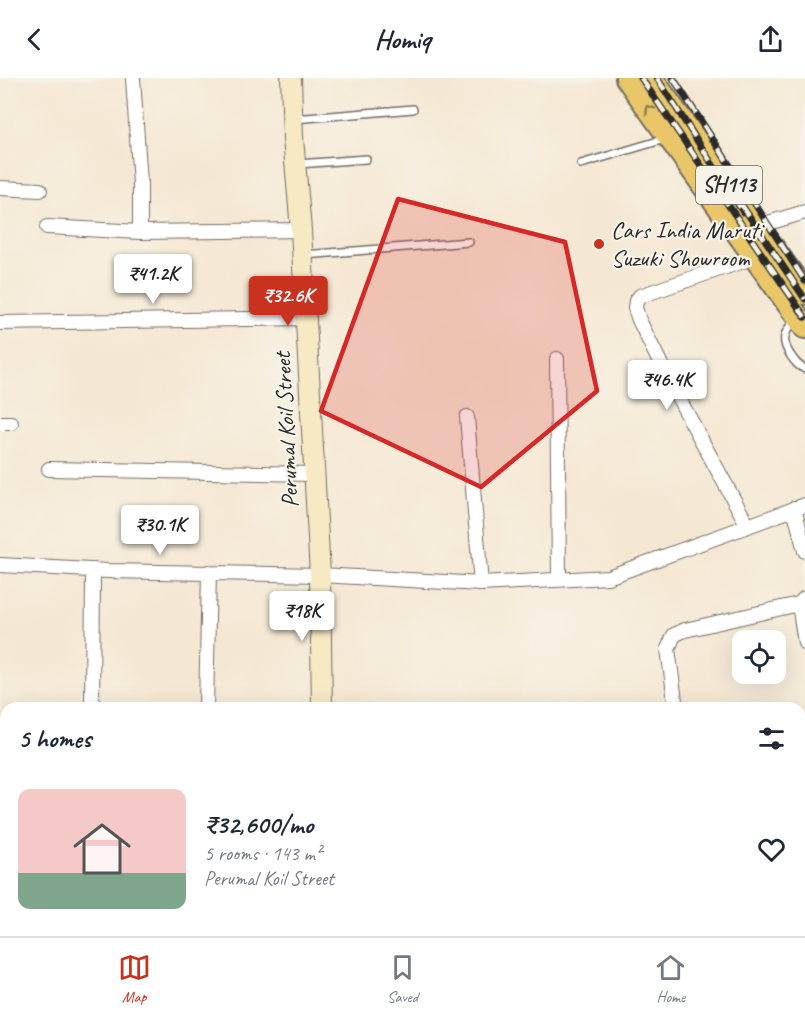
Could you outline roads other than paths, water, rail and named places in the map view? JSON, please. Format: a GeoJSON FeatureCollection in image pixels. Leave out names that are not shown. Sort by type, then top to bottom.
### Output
{"type":"FeatureCollection","features":[{"type":"Feature","properties":{"kind":"main road","name":"SH113"},"geometry":{"type":"LineString","coordinates":[[627,78],[680,125],[699,136],[805,293]]}},
{"type":"Feature","properties":{"kind":"main road","name":"SH113"},"geometry":{"type":"LineString","coordinates":[[651,78],[755,257],[802,323]]}},
{"type":"Feature","properties":{"kind":"street"},"geometry":{"type":"LineString","coordinates":[[133,78],[141,232]]}},
{"type":"Feature","properties":{"kind":"street","name":"Perumal Koil Street"},"geometry":{"type":"LineString","coordinates":[[291,78],[320,574],[322,702]]}},
{"type":"Feature","properties":{"kind":"street"},"geometry":{"type":"LineString","coordinates":[[0,188],[40,190]]}},
{"type":"Feature","properties":{"kind":"street"},"geometry":{"type":"LineString","coordinates":[[758,226],[805,212]]}},
{"type":"Feature","properties":{"kind":"street"},"geometry":{"type":"LineString","coordinates":[[46,227],[141,232],[301,230]]}},
{"type":"Feature","properties":{"kind":"street"},"geometry":{"type":"LineString","coordinates":[[747,526],[665,373],[635,308],[636,300],[640,296],[755,257]]}},
{"type":"Feature","properties":{"kind":"street"},"geometry":{"type":"LineString","coordinates":[[0,323],[306,318]]}},
{"type":"Feature","properties":{"kind":"street"},"geometry":{"type":"LineString","coordinates":[[557,359],[559,578]]}},
{"type":"Feature","properties":{"kind":"street"},"geometry":{"type":"LineString","coordinates":[[467,417],[482,584]]}},
{"type":"Feature","properties":{"kind":"street"},"geometry":{"type":"LineString","coordinates":[[49,469],[313,474]]}},
{"type":"Feature","properties":{"kind":"street"},"geometry":{"type":"LineString","coordinates":[[0,565],[93,570],[320,574],[482,584],[608,577],[800,507],[805,551]]}},
{"type":"Feature","properties":{"kind":"street"},"geometry":{"type":"LineString","coordinates":[[92,702],[93,570]]}},
{"type":"Feature","properties":{"kind":"street"},"geometry":{"type":"LineString","coordinates":[[206,702],[209,572]]}},
{"type":"Feature","properties":{"kind":"street"},"geometry":{"type":"LineString","coordinates":[[675,702],[668,650],[674,635],[802,601],[805,643]]}},
{"type":"Feature","properties":{"kind":"lane"},"geometry":{"type":"LineString","coordinates":[[292,120],[413,109]]}},
{"type":"Feature","properties":{"kind":"lane"},"geometry":{"type":"LineString","coordinates":[[581,164],[680,125]]}},
{"type":"Feature","properties":{"kind":"lane"},"geometry":{"type":"LineString","coordinates":[[295,164],[366,159]]}},
{"type":"Feature","properties":{"kind":"lane"},"geometry":{"type":"LineString","coordinates":[[303,255],[469,242]]}},
{"type":"Feature","properties":{"kind":"lane"},"geometry":{"type":"LineString","coordinates":[[802,323],[790,326],[785,335],[785,347],[799,367],[805,369]]}},
{"type":"Feature","properties":{"kind":"railway"},"geometry":{"type":"LineString","coordinates":[[641,78],[805,317]]}},
{"type":"Feature","properties":{"kind":"railway"},"geometry":{"type":"LineString","coordinates":[[657,78],[743,212]]}},
{"type":"Feature","properties":{"kind":"railway"},"geometry":{"type":"LineString","coordinates":[[673,78],[805,281]]}},
{"type":"Feature","properties":{"kind":"railway"},"geometry":{"type":"LineString","coordinates":[[741,204],[805,299]]}},
{"type":"Feature","properties":{"kind":"place","name":"Cars India Maruti Suzuki Showroom"},"geometry":{"type":"Point","coordinates":[599,244]}}]}
